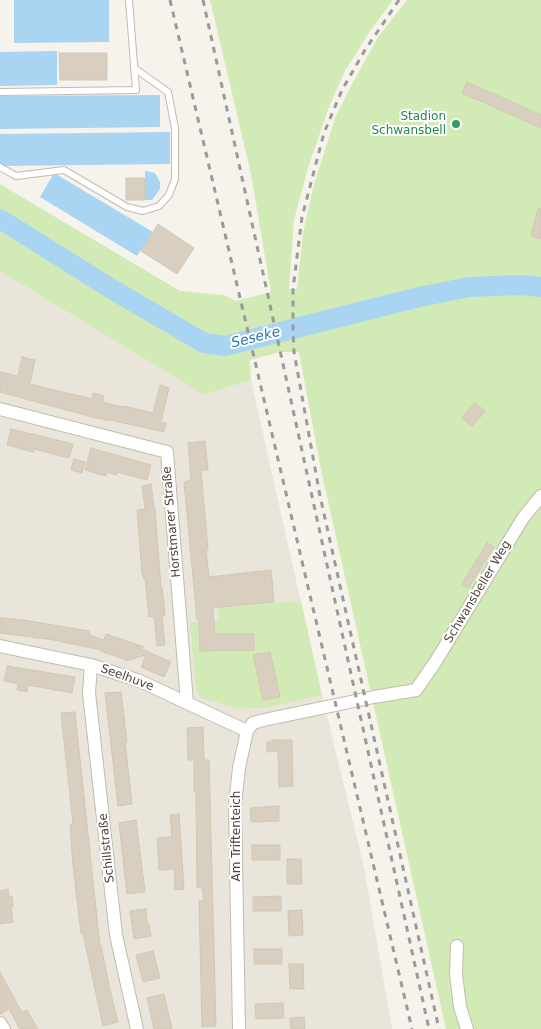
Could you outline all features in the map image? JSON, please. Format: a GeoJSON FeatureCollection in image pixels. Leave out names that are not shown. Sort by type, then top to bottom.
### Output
{"type":"FeatureCollection","features":[{"type":"Feature","properties":{"kind":"street","name":"Horstmarer Straße"},"geometry":{"type":"LineString","coordinates":[[0,409],[166,452],[187,703]]}},
{"type":"Feature","properties":{"kind":"street","name":"Schwansbeller Weg"},"geometry":{"type":"LineString","coordinates":[[247,731],[253,723],[264,720],[416,690],[436,661],[523,518],[539,501]]}},
{"type":"Feature","properties":{"kind":"street","name":"Seelhuve"},"geometry":{"type":"LineString","coordinates":[[0,646],[91,665],[140,681],[247,731]]}},
{"type":"Feature","properties":{"kind":"street","name":"Schillstraße"},"geometry":{"type":"LineString","coordinates":[[91,665],[89,694],[116,935],[137,1029]]}},
{"type":"Feature","properties":{"kind":"street","name":"Am Triftenteich"},"geometry":{"type":"LineString","coordinates":[[239,1029],[235,804],[239,768],[247,731]]}},
{"type":"Feature","properties":{"kind":"street"},"geometry":{"type":"LineString","coordinates":[[458,946],[456,974],[460,1007],[467,1029]]}},
{"type":"Feature","properties":{"kind":"street"},"geometry":{"type":"LineString","coordinates":[[0,1023],[4,1029]]}},
{"type":"Feature","properties":{"kind":"lane"},"geometry":{"type":"LineString","coordinates":[[0,92],[136,90],[129,0]]}},
{"type":"Feature","properties":{"kind":"lane"},"geometry":{"type":"LineString","coordinates":[[0,167],[16,176],[64,170],[127,207],[144,211],[159,206],[169,195],[175,179],[174,128],[168,92],[134,68]]}},
{"type":"Feature","properties":{"kind":"shaded area"},"geometry":{"type":"Polygon","coordinates":[[[0,271],[204,395],[251,380],[322,695],[364,867],[392,1029],[0,1029],[0,271]]]}},
{"type":"Feature","properties":{"kind":"green space"},"geometry":{"type":"Polygon","coordinates":[[[210,0],[393,0],[368,34],[345,71],[329,107],[308,168],[294,220],[289,289],[297,289],[303,233],[313,188],[335,118],[378,37],[407,0],[541,0],[541,1029],[446,1029],[321,470],[299,352],[280,352],[250,360],[251,380],[204,395],[0,271],[0,184],[180,291],[224,295],[236,301],[271,292],[251,174],[210,0]]]}},
{"type":"Feature","properties":{"kind":"green space"},"geometry":{"type":"Polygon","coordinates":[[[301,601],[322,695],[270,707],[239,709],[202,698],[198,695],[190,622],[219,621],[218,608],[301,601]]]}},
{"type":"Feature","properties":{"kind":"water"},"geometry":{"type":"Polygon","coordinates":[[[14,0],[109,0],[109,42],[14,43],[14,0]]]}},
{"type":"Feature","properties":{"kind":"water"},"geometry":{"type":"Polygon","coordinates":[[[57,51],[57,85],[0,86],[0,52],[57,51]]]}},
{"type":"Feature","properties":{"kind":"water"},"geometry":{"type":"Polygon","coordinates":[[[160,95],[160,127],[0,129],[0,96],[160,95]]]}},
{"type":"Feature","properties":{"kind":"water"},"geometry":{"type":"Polygon","coordinates":[[[170,132],[170,164],[0,166],[0,134],[170,132]]]}},
{"type":"Feature","properties":{"kind":"water"},"geometry":{"type":"Polygon","coordinates":[[[145,171],[155,173],[160,182],[160,189],[152,200],[145,200],[145,171]]]}},
{"type":"Feature","properties":{"kind":"water"},"geometry":{"type":"Polygon","coordinates":[[[54,173],[153,232],[137,256],[40,197],[54,173]]]}},
{"type":"Feature","properties":{"kind":"building"},"geometry":{"type":"Polygon","coordinates":[[[59,53],[107,53],[107,80],[60,80],[59,53]]]}},
{"type":"Feature","properties":{"kind":"building"},"geometry":{"type":"Polygon","coordinates":[[[467,82],[541,115],[541,128],[462,93],[467,82]]]}},
{"type":"Feature","properties":{"kind":"building"},"geometry":{"type":"Polygon","coordinates":[[[126,178],[145,178],[145,200],[126,200],[126,178]]]}},
{"type":"Feature","properties":{"kind":"building"},"geometry":{"type":"Polygon","coordinates":[[[538,209],[541,209],[541,239],[531,236],[538,209]]]}},
{"type":"Feature","properties":{"kind":"building"},"geometry":{"type":"Polygon","coordinates":[[[158,224],[194,248],[177,274],[141,251],[158,224]]]}},
{"type":"Feature","properties":{"kind":"building"},"geometry":{"type":"Polygon","coordinates":[[[22,357],[35,360],[30,384],[92,399],[93,393],[104,396],[103,402],[122,407],[153,413],[160,385],[169,388],[161,422],[166,423],[164,432],[92,417],[0,392],[0,372],[18,376],[22,357]]]}},
{"type":"Feature","properties":{"kind":"building"},"geometry":{"type":"Polygon","coordinates":[[[475,403],[485,411],[472,427],[462,418],[475,403]]]}},
{"type":"Feature","properties":{"kind":"building"},"geometry":{"type":"Polygon","coordinates":[[[11,429],[73,444],[69,458],[34,449],[34,452],[32,452],[7,445],[11,429]]]}},
{"type":"Feature","properties":{"kind":"building"},"geometry":{"type":"Polygon","coordinates":[[[205,441],[208,470],[201,470],[209,577],[271,570],[274,602],[213,608],[215,634],[254,634],[254,650],[200,651],[199,620],[197,620],[184,482],[191,480],[188,443],[205,441]]]}},
{"type":"Feature","properties":{"kind":"building"},"geometry":{"type":"Polygon","coordinates":[[[91,448],[151,465],[147,480],[117,472],[116,475],[107,472],[106,476],[85,470],[91,448]]]}},
{"type":"Feature","properties":{"kind":"building"},"geometry":{"type":"Polygon","coordinates":[[[74,459],[85,462],[82,473],[71,470],[74,459]]]}},
{"type":"Feature","properties":{"kind":"building"},"geometry":{"type":"Polygon","coordinates":[[[151,484],[165,615],[162,616],[165,645],[157,646],[154,616],[149,617],[145,579],[142,574],[137,510],[145,509],[142,486],[151,484]]]}},
{"type":"Feature","properties":{"kind":"building"},"geometry":{"type":"Polygon","coordinates":[[[487,543],[494,547],[468,588],[462,584],[487,543]]]}},
{"type":"Feature","properties":{"kind":"building"},"geometry":{"type":"Polygon","coordinates":[[[0,618],[24,620],[88,631],[90,632],[89,635],[104,640],[106,634],[144,647],[137,647],[171,662],[164,677],[141,667],[146,655],[125,661],[101,650],[54,640],[0,633],[0,618]]]}},
{"type":"Feature","properties":{"kind":"building"},"geometry":{"type":"Polygon","coordinates":[[[270,652],[280,697],[263,700],[253,655],[270,652]]]}},
{"type":"Feature","properties":{"kind":"building"},"geometry":{"type":"Polygon","coordinates":[[[7,666],[75,677],[72,693],[28,685],[27,692],[17,690],[18,684],[4,681],[7,666]]]}},
{"type":"Feature","properties":{"kind":"building"},"geometry":{"type":"Polygon","coordinates":[[[121,692],[132,804],[118,806],[105,693],[121,692]]]}},
{"type":"Feature","properties":{"kind":"building"},"geometry":{"type":"Polygon","coordinates":[[[75,712],[100,946],[118,1022],[103,1026],[83,934],[81,934],[73,865],[70,825],[73,824],[61,713],[75,712]]]}},
{"type":"Feature","properties":{"kind":"building"},"geometry":{"type":"Polygon","coordinates":[[[203,727],[204,760],[209,760],[216,1026],[202,1027],[199,901],[204,900],[202,887],[197,888],[194,760],[188,760],[187,728],[203,727]]]}},
{"type":"Feature","properties":{"kind":"building"},"geometry":{"type":"Polygon","coordinates":[[[272,740],[292,740],[293,786],[279,787],[278,751],[267,752],[267,742],[272,742],[272,740]]]}},
{"type":"Feature","properties":{"kind":"building"},"geometry":{"type":"Polygon","coordinates":[[[279,806],[279,821],[251,822],[250,808],[279,806]]]}},
{"type":"Feature","properties":{"kind":"building"},"geometry":{"type":"Polygon","coordinates":[[[179,814],[184,889],[175,890],[174,869],[159,870],[157,838],[172,837],[170,815],[179,814]]]}},
{"type":"Feature","properties":{"kind":"building"},"geometry":{"type":"Polygon","coordinates":[[[136,820],[145,892],[127,894],[119,823],[136,820]]]}},
{"type":"Feature","properties":{"kind":"building"},"geometry":{"type":"Polygon","coordinates":[[[252,845],[280,845],[280,860],[252,860],[252,845]]]}},
{"type":"Feature","properties":{"kind":"building"},"geometry":{"type":"Polygon","coordinates":[[[287,859],[301,859],[302,884],[287,884],[287,859]]]}},
{"type":"Feature","properties":{"kind":"building"},"geometry":{"type":"Polygon","coordinates":[[[8,889],[9,897],[12,896],[13,922],[0,924],[0,891],[8,889]]]}},
{"type":"Feature","properties":{"kind":"building"},"geometry":{"type":"Polygon","coordinates":[[[281,896],[281,911],[253,911],[253,897],[281,896]]]}},
{"type":"Feature","properties":{"kind":"building"},"geometry":{"type":"Polygon","coordinates":[[[146,909],[147,924],[149,924],[151,936],[134,939],[130,911],[146,909]]]}},
{"type":"Feature","properties":{"kind":"building"},"geometry":{"type":"Polygon","coordinates":[[[302,910],[303,935],[289,936],[288,911],[302,910]]]}},
{"type":"Feature","properties":{"kind":"building"},"geometry":{"type":"Polygon","coordinates":[[[254,949],[282,949],[282,964],[254,964],[254,949]]]}},
{"type":"Feature","properties":{"kind":"building"},"geometry":{"type":"Polygon","coordinates":[[[153,951],[160,978],[143,982],[136,955],[153,951]]]}},
{"type":"Feature","properties":{"kind":"building"},"geometry":{"type":"Polygon","coordinates":[[[289,964],[303,964],[304,989],[290,989],[289,964]]]}},
{"type":"Feature","properties":{"kind":"building"},"geometry":{"type":"Polygon","coordinates":[[[0,972],[22,1013],[27,1010],[38,1029],[20,1029],[9,1009],[0,1014],[0,972]]]}},
{"type":"Feature","properties":{"kind":"building"},"geometry":{"type":"Polygon","coordinates":[[[164,994],[172,1029],[154,1029],[147,998],[164,994]]]}},
{"type":"Feature","properties":{"kind":"building"},"geometry":{"type":"Polygon","coordinates":[[[283,1003],[284,1018],[256,1019],[255,1004],[283,1003]]]}},
{"type":"Feature","properties":{"kind":"building"},"geometry":{"type":"Polygon","coordinates":[[[304,1017],[305,1029],[291,1029],[290,1018],[304,1017]]]}},
{"type":"Feature","properties":{"kind":"waterway","name":"Seseke"},"geometry":{"type":"LineString","coordinates":[[0,219],[110,288],[204,343],[225,346],[419,297],[469,287],[520,285],[541,287]]}},
{"type":"Feature","properties":{"kind":"railway"},"geometry":{"type":"LineString","coordinates":[[170,0],[412,1029]]}},
{"type":"Feature","properties":{"kind":"railway"},"geometry":{"type":"LineString","coordinates":[[203,0],[429,1029]]}},
{"type":"Feature","properties":{"kind":"railway"},"geometry":{"type":"LineString","coordinates":[[399,0],[365,50],[342,90],[324,133],[302,217],[293,289],[293,333],[294,352],[320,496],[439,1029]]}},
{"type":"Feature","properties":{"kind":"place","name":"Stadion Schwansbell"},"geometry":{"type":"Point","coordinates":[456,124]}}]}
